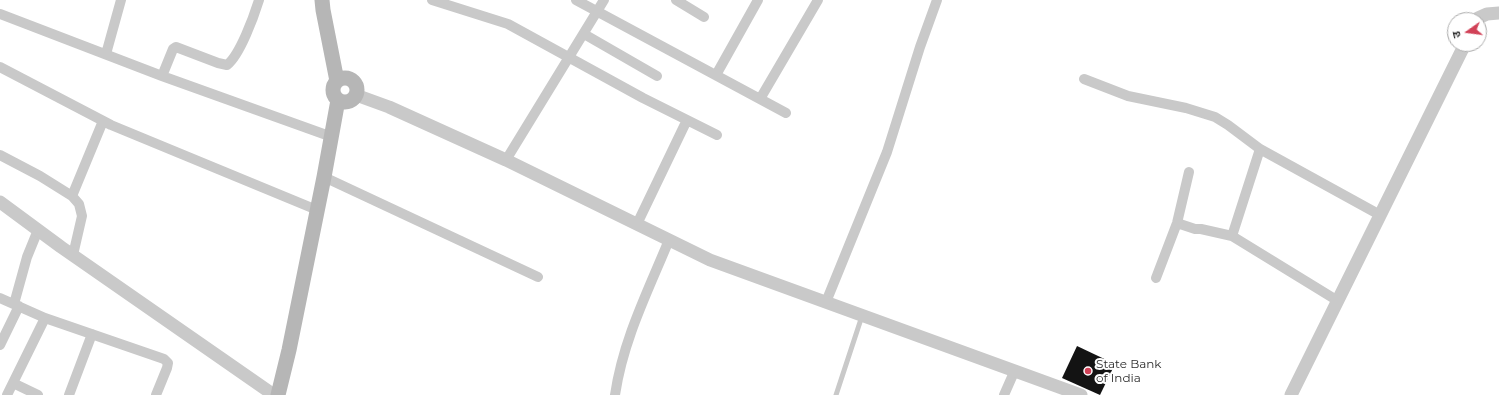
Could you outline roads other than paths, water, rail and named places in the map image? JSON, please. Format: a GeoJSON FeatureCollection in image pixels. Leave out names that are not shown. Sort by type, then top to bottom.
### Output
{"type":"FeatureCollection","features":[{"type":"Feature","properties":{"kind":"main road"},"geometry":{"type":"LineString","coordinates":[[322,0],[337,81],[333,89],[335,97],[338,100],[345,102],[352,100],[356,95],[356,87],[352,81],[344,78],[337,81]]}},
{"type":"Feature","properties":{"kind":"main road"},"geometry":{"type":"LineString","coordinates":[[278,395],[324,177],[338,100]]}},
{"type":"Feature","properties":{"kind":"street"},"geometry":{"type":"LineString","coordinates":[[106,54],[121,0]]}},
{"type":"Feature","properties":{"kind":"street"},"geometry":{"type":"LineString","coordinates":[[162,76],[173,49],[178,47],[218,63],[227,65],[234,57],[252,22],[259,0]]}},
{"type":"Feature","properties":{"kind":"street"},"geometry":{"type":"LineString","coordinates":[[432,0],[508,24],[643,98],[717,135]]}},
{"type":"Feature","properties":{"kind":"street"},"geometry":{"type":"LineString","coordinates":[[576,0],[786,113]]}},
{"type":"Feature","properties":{"kind":"street"},"geometry":{"type":"LineString","coordinates":[[506,160],[604,0]]}},
{"type":"Feature","properties":{"kind":"street"},"geometry":{"type":"LineString","coordinates":[[676,0],[704,17]]}},
{"type":"Feature","properties":{"kind":"street"},"geometry":{"type":"LineString","coordinates":[[716,75],[758,0]]}},
{"type":"Feature","properties":{"kind":"street"},"geometry":{"type":"LineString","coordinates":[[760,99],[818,0]]}},
{"type":"Feature","properties":{"kind":"street"},"geometry":{"type":"LineString","coordinates":[[826,302],[887,152],[937,0]]}},
{"type":"Feature","properties":{"kind":"street"},"geometry":{"type":"LineString","coordinates":[[1487,14],[1499,13]]}},
{"type":"Feature","properties":{"kind":"street"},"geometry":{"type":"LineString","coordinates":[[0,14],[162,76],[332,137]]}},
{"type":"Feature","properties":{"kind":"street"},"geometry":{"type":"LineString","coordinates":[[584,34],[657,76]]}},
{"type":"Feature","properties":{"kind":"street"},"geometry":{"type":"LineString","coordinates":[[1291,395],[1461,52]]}},
{"type":"Feature","properties":{"kind":"street"},"geometry":{"type":"LineString","coordinates":[[0,67],[103,121],[317,210]]}},
{"type":"Feature","properties":{"kind":"street"},"geometry":{"type":"LineString","coordinates":[[1084,79],[1128,96],[1186,108],[1215,117],[1260,149],[1380,215]]}},
{"type":"Feature","properties":{"kind":"street"},"geometry":{"type":"LineString","coordinates":[[356,95],[389,107],[506,160],[710,260],[1015,370],[1056,391],[1081,395]]}},
{"type":"Feature","properties":{"kind":"street"},"geometry":{"type":"LineString","coordinates":[[637,224],[687,120]]}},
{"type":"Feature","properties":{"kind":"street"},"geometry":{"type":"LineString","coordinates":[[72,196],[103,121]]}},
{"type":"Feature","properties":{"kind":"street"},"geometry":{"type":"LineString","coordinates":[[1232,236],[1260,149]]}},
{"type":"Feature","properties":{"kind":"street"},"geometry":{"type":"LineString","coordinates":[[0,156],[40,176],[72,196],[79,204],[82,216],[73,255]]}},
{"type":"Feature","properties":{"kind":"street"},"geometry":{"type":"LineString","coordinates":[[1156,278],[1177,224],[1189,172]]}},
{"type":"Feature","properties":{"kind":"street"},"geometry":{"type":"LineString","coordinates":[[324,177],[538,277]]}},
{"type":"Feature","properties":{"kind":"street"},"geometry":{"type":"LineString","coordinates":[[0,202],[73,255],[274,395]]}},
{"type":"Feature","properties":{"kind":"street"},"geometry":{"type":"LineString","coordinates":[[1177,224],[1232,236],[1338,302]]}},
{"type":"Feature","properties":{"kind":"street"},"geometry":{"type":"LineString","coordinates":[[0,345],[16,305],[27,257],[38,230]]}},
{"type":"Feature","properties":{"kind":"street"},"geometry":{"type":"LineString","coordinates":[[615,395],[618,371],[628,337],[669,240]]}},
{"type":"Feature","properties":{"kind":"street"},"geometry":{"type":"LineString","coordinates":[[0,298],[45,318],[164,359],[168,363],[167,368],[156,395]]}},
{"type":"Feature","properties":{"kind":"street"},"geometry":{"type":"LineString","coordinates":[[6,395],[45,318]]}},
{"type":"Feature","properties":{"kind":"street"},"geometry":{"type":"LineString","coordinates":[[69,395],[92,334]]}},
{"type":"Feature","properties":{"kind":"street"},"geometry":{"type":"LineString","coordinates":[[1004,395],[1015,370]]}},
{"type":"Feature","properties":{"kind":"street"},"geometry":{"type":"LineString","coordinates":[[12,383],[38,395]]}},
{"type":"Feature","properties":{"kind":"lane"},"geometry":{"type":"LineString","coordinates":[[836,395],[862,315]]}},
{"type":"Feature","properties":{"kind":"place","name":"State Bank of India"},"geometry":{"type":"Point","coordinates":[1088,371]}}]}
